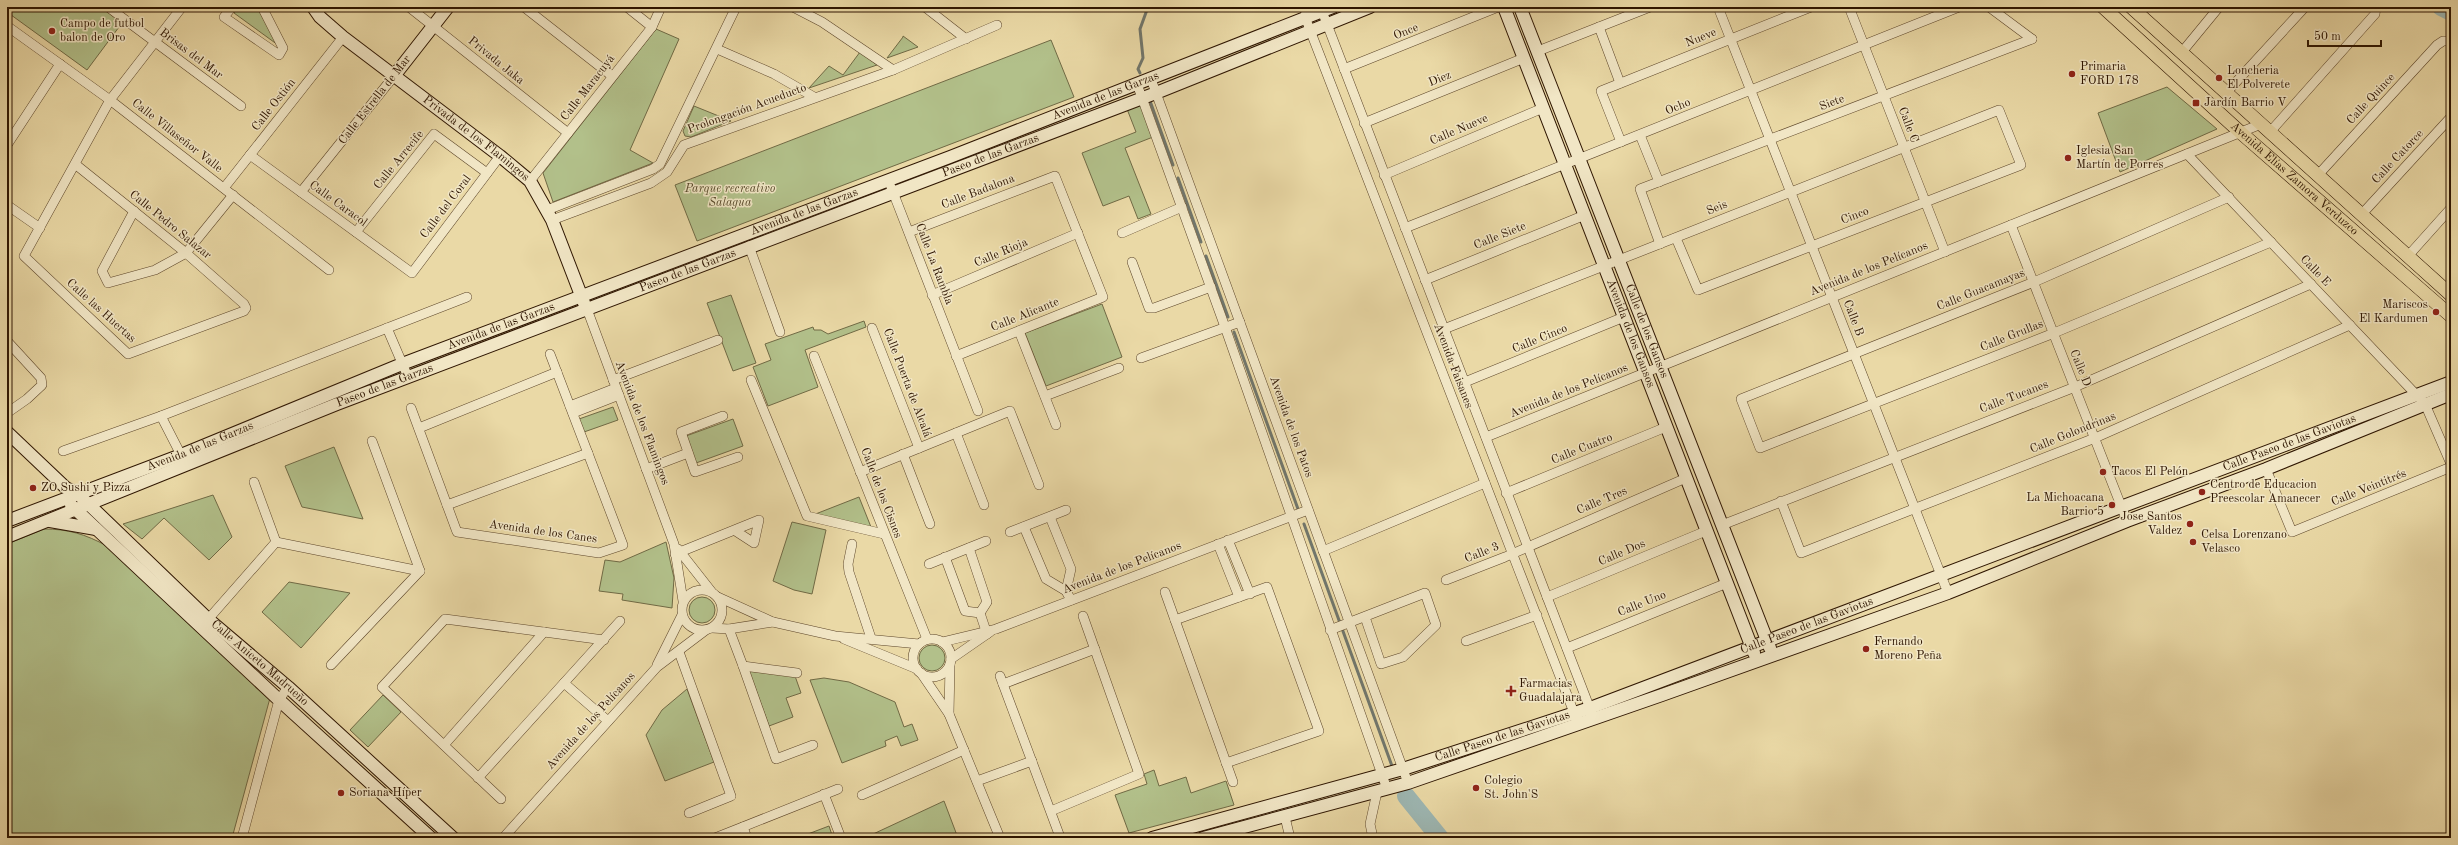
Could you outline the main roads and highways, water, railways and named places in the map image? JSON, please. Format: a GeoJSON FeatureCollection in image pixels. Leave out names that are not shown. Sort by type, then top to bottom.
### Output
{"type":"FeatureCollection","features":[{"type":"Feature","properties":{"kind":"main road","name":"Privada de los Flamingos"},"geometry":{"type":"LineString","coordinates":[[313,7],[320,17],[343,37],[500,156],[530,181],[549,215],[586,309]]}},
{"type":"Feature","properties":{"kind":"main road","name":"Calle Estrella de Mar"},"geometry":{"type":"LineString","coordinates":[[394,76],[448,7]]}},
{"type":"Feature","properties":{"kind":"main road","name":"Paseo de las Garzas"},"geometry":{"type":"LineString","coordinates":[[7,538],[408,377],[749,246],[894,194],[1156,93],[1326,23],[1370,7]]}},
{"type":"Feature","properties":{"kind":"main road","name":"Avenida de los Gansos"},"geometry":{"type":"LineString","coordinates":[[1504,7],[1756,660]]}},
{"type":"Feature","properties":{"kind":"main road","name":"Calle de los Gansos"},"geometry":{"type":"LineString","coordinates":[[1520,7],[1773,654]]}},
{"type":"Feature","properties":{"kind":"main road","name":"Avenida Elías Zamora Verduzco"},"geometry":{"type":"LineString","coordinates":[[2103,7],[2240,132],[2451,316]]}},
{"type":"Feature","properties":{"kind":"main road","name":"Avenida de las Garzas"},"geometry":{"type":"LineString","coordinates":[[71,494],[181,455],[402,364],[1151,79],[1306,12],[1324,8]]}},
{"type":"Feature","properties":{"kind":"main road","name":"Avenida Elías Zamora Verduzco"},"geometry":{"type":"LineString","coordinates":[[2134,8],[2451,295]]}},
{"type":"Feature","properties":{"kind":"main road","name":"Calle Paseo de las Gaviotas"},"geometry":{"type":"LineString","coordinates":[[1152,838],[1403,769],[1576,718],[1756,660],[1948,592],[2127,521],[2266,469],[2421,400],[2451,382]]}},
{"type":"Feature","properties":{"kind":"main road","name":"Calle Paseo de las Gaviotas"},"geometry":{"type":"LineString","coordinates":[[1592,713],[1751,647],[1941,577],[2122,507],[2421,400],[2451,394]]}},
{"type":"Feature","properties":{"kind":"main road","name":"Calle Aniceto Madrueño"},"geometry":{"type":"LineString","coordinates":[[7,432],[71,494],[89,505],[279,700],[431,838]]}},
{"type":"Feature","properties":{"kind":"main road","name":"Calle Aniceto Madrueño"},"geometry":{"type":"LineString","coordinates":[[71,494],[76,510],[96,529],[204,623],[288,687],[453,838]]}},
{"type":"Feature","properties":{"kind":"main road"},"geometry":{"type":"LineString","coordinates":[[7,521],[71,494]]}},
{"type":"Feature","properties":{"kind":"main road"},"geometry":{"type":"LineString","coordinates":[[48,521],[96,529]]}},
{"type":"Feature","properties":{"kind":"main road","name":"Calle Paseo de las Gaviotas"},"geometry":{"type":"LineString","coordinates":[[1203,838],[1408,783],[1576,718]]}},
{"type":"Feature","properties":{"kind":"waterway"},"geometry":{"type":"LineString","coordinates":[[1140,73],[1138,69],[1143,58],[1140,29],[1148,7]]}},
{"type":"Feature","properties":{"kind":"waterway"},"geometry":{"type":"LineString","coordinates":[[2441,7],[2451,12]]}},
{"type":"Feature","properties":{"kind":"waterway"},"geometry":{"type":"LineString","coordinates":[[1150,101],[1173,165]]}},
{"type":"Feature","properties":{"kind":"waterway"},"geometry":{"type":"LineString","coordinates":[[1178,178],[1201,242]]}},
{"type":"Feature","properties":{"kind":"waterway"},"geometry":{"type":"LineString","coordinates":[[1206,256],[1228,317]]}},
{"type":"Feature","properties":{"kind":"waterway"},"geometry":{"type":"LineString","coordinates":[[1234,332],[1298,509]]}},
{"type":"Feature","properties":{"kind":"waterway"},"geometry":{"type":"LineString","coordinates":[[1304,524],[1392,766]]}},
{"type":"Feature","properties":{"kind":"waterway"},"geometry":{"type":"LineString","coordinates":[[1404,790],[1406,796]]}},
{"type":"Feature","properties":{"kind":"waterway"},"geometry":{"type":"LineString","coordinates":[[1406,796],[1440,838]]}},
{"type":"Feature","properties":{"kind":"place","name":"Campo de futbol balon de Oro"},"geometry":{"type":"Point","coordinates":[52,31]}},
{"type":"Feature","properties":{"kind":"place","name":"Primaria FORD 178"},"geometry":{"type":"Point","coordinates":[2072,74]}},
{"type":"Feature","properties":{"kind":"place","name":"Loncheria El Polverete"},"geometry":{"type":"Point","coordinates":[2219,78]}},
{"type":"Feature","properties":{"kind":"place","name":"Jardín Barrio V"},"geometry":{"type":"Point","coordinates":[2196,103]}},
{"type":"Feature","properties":{"kind":"place","name":"Iglesia San Martín de Porres"},"geometry":{"type":"Point","coordinates":[2068,158]}},
{"type":"Feature","properties":{"kind":"place","name":"Mariscos El Kardumen"},"geometry":{"type":"Point","coordinates":[2436,312]}},
{"type":"Feature","properties":{"kind":"place","name":"Tacos El Pelón"},"geometry":{"type":"Point","coordinates":[2103,472]}},
{"type":"Feature","properties":{"kind":"place","name":"ZO Sushi y Pizza"},"geometry":{"type":"Point","coordinates":[33,488]}},
{"type":"Feature","properties":{"kind":"place","name":"Centro de Educacion Preescolar Amanecer"},"geometry":{"type":"Point","coordinates":[2202,492]}},
{"type":"Feature","properties":{"kind":"place","name":"La Michoacana Barrio 5"},"geometry":{"type":"Point","coordinates":[2112,505]}},
{"type":"Feature","properties":{"kind":"place","name":"Jose Santos Valdez"},"geometry":{"type":"Point","coordinates":[2190,524]}},
{"type":"Feature","properties":{"kind":"place","name":"Celsa Lorenzano Velasco"},"geometry":{"type":"Point","coordinates":[2193,542]}},
{"type":"Feature","properties":{"kind":"place","name":"Fernando Moreno Peña"},"geometry":{"type":"Point","coordinates":[1866,649]}},
{"type":"Feature","properties":{"kind":"place","name":"Farmacias Guadalajara"},"geometry":{"type":"Point","coordinates":[1511,691]}},
{"type":"Feature","properties":{"kind":"place","name":"Colegio St. John'S"},"geometry":{"type":"Point","coordinates":[1476,788]}},
{"type":"Feature","properties":{"kind":"place","name":"Soriana Híper"},"geometry":{"type":"Point","coordinates":[341,793]}},
{"type":"Feature","properties":{"kind":"park label","name":"Parque recreativo Salagua"},"geometry":{"type":"Point","coordinates":[730,196]}}]}
